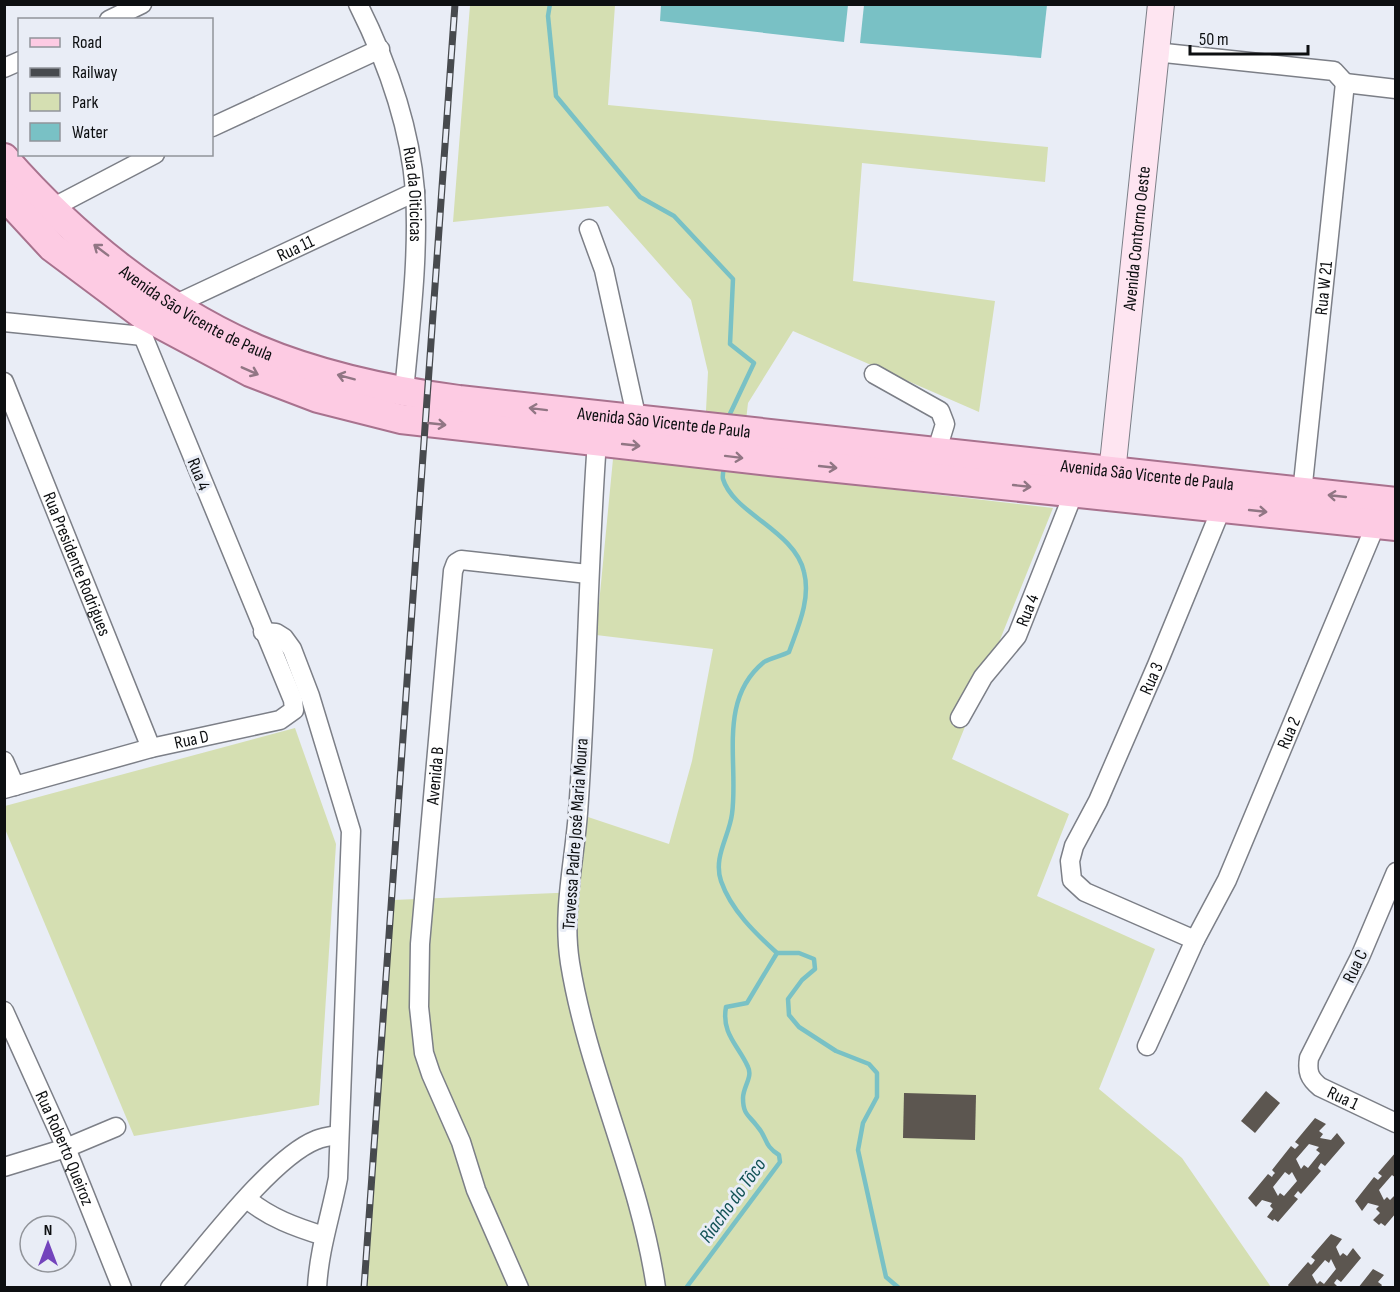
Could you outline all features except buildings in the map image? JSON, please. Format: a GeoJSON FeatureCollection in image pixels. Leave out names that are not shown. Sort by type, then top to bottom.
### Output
{"type":"FeatureCollection","features":[{"type":"Feature","properties":{"kind":"main road","name":"Avenida São Vicente de Paula"},"geometry":{"type":"LineString","coordinates":[[4,158],[50,209],[77,233],[174,305],[257,349],[321,370],[404,392],[637,420],[700,440]]}},
{"type":"Feature","properties":{"kind":"main road","name":"Avenida São Vicente de Paula"},"geometry":{"type":"LineString","coordinates":[[9,209],[143,326],[250,372],[318,398],[424,423],[597,441],[700,440],[892,461],[1074,492],[1386,525]]}},
{"type":"Feature","properties":{"kind":"main road","name":"Avenida São Vicente de Paula"},"geometry":{"type":"LineString","coordinates":[[892,461],[936,453],[1395,502]]}},
{"type":"Feature","properties":{"kind":"street"},"geometry":{"type":"LineString","coordinates":[[113,18],[142,4]]}},
{"type":"Feature","properties":{"kind":"street","name":"Rua da Oiticicas"},"geometry":{"type":"LineString","coordinates":[[358,4],[380,49],[402,118],[415,192],[414,286],[404,392]]}},
{"type":"Feature","properties":{"kind":"street","name":"Avenida Contorno Oeste"},"geometry":{"type":"LineString","coordinates":[[1112,473],[1161,4]]}},
{"type":"Feature","properties":{"kind":"street"},"geometry":{"type":"LineString","coordinates":[[213,127],[380,49]]}},
{"type":"Feature","properties":{"kind":"street"},"geometry":{"type":"LineString","coordinates":[[1155,52],[1334,71],[1345,83],[1395,89]]}},
{"type":"Feature","properties":{"kind":"street"},"geometry":{"type":"LineString","coordinates":[[4,68],[18,62]]}},
{"type":"Feature","properties":{"kind":"street","name":"Rua W 21"},"geometry":{"type":"LineString","coordinates":[[1302,493],[1345,83]]}},
{"type":"Feature","properties":{"kind":"street"},"geometry":{"type":"LineString","coordinates":[[50,209],[151,156]]}},
{"type":"Feature","properties":{"kind":"street","name":"Rua 11"},"geometry":{"type":"LineString","coordinates":[[174,305],[415,192]]}},
{"type":"Feature","properties":{"kind":"street"},"geometry":{"type":"LineString","coordinates":[[589,229],[604,270],[637,420]]}},
{"type":"Feature","properties":{"kind":"street"},"geometry":{"type":"LineString","coordinates":[[4,322],[143,326]]}},
{"type":"Feature","properties":{"kind":"street","name":"Rua 4"},"geometry":{"type":"LineString","coordinates":[[143,326],[263,632]]}},
{"type":"Feature","properties":{"kind":"street"},"geometry":{"type":"LineString","coordinates":[[874,374],[940,411],[945,424],[936,453]]}},
{"type":"Feature","properties":{"kind":"street","name":"Rua Presidente Rodrigues"},"geometry":{"type":"LineString","coordinates":[[4,382],[151,747]]}},
{"type":"Feature","properties":{"kind":"street","name":"Travessa Padre José Maria Moura"},"geometry":{"type":"LineString","coordinates":[[597,441],[588,574],[578,814],[567,910],[570,962],[585,1030],[639,1203],[656,1287]]}},
{"type":"Feature","properties":{"kind":"street","name":"Rua 4"},"geometry":{"type":"LineString","coordinates":[[960,718],[995,660],[1017,636],[1074,492]]}},
{"type":"Feature","properties":{"kind":"street","name":"Rua 3"},"geometry":{"type":"LineString","coordinates":[[1195,940],[1085,892],[1076,885],[1070,871],[1074,846],[1098,801],[1130,728],[1222,507]]}},
{"type":"Feature","properties":{"kind":"street","name":"Rua 2"},"geometry":{"type":"LineString","coordinates":[[1147,1046],[1195,940],[1227,880],[1386,525]]}},
{"type":"Feature","properties":{"kind":"street","name":"Avenida B"},"geometry":{"type":"LineString","coordinates":[[519,1287],[476,1190],[460,1142],[431,1074],[424,1053],[419,1007],[420,944],[453,571],[456,563],[461,560],[588,574]]}},
{"type":"Feature","properties":{"kind":"street"},"geometry":{"type":"LineString","coordinates":[[263,632],[276,633],[284,638],[292,650],[310,696],[351,831],[338,1178],[330,1221],[318,1260],[317,1287]]}},
{"type":"Feature","properties":{"kind":"street","name":"Rua D"},"geometry":{"type":"LineString","coordinates":[[10,787],[151,747],[280,720],[294,710],[293,700],[263,632]]}},
{"type":"Feature","properties":{"kind":"street"},"geometry":{"type":"LineString","coordinates":[[4,761],[10,787]]}},
{"type":"Feature","properties":{"kind":"street","name":"Rua C"},"geometry":{"type":"LineString","coordinates":[[1309,1058],[1360,957],[1395,872]]}},
{"type":"Feature","properties":{"kind":"street","name":"Rua Roberto Queiroz"},"geometry":{"type":"LineString","coordinates":[[4,1011],[66,1148],[122,1287]]}},
{"type":"Feature","properties":{"kind":"street","name":"Rua 1"},"geometry":{"type":"LineString","coordinates":[[1309,1058],[1308,1070],[1311,1080],[1320,1087],[1395,1123]]}},
{"type":"Feature","properties":{"kind":"street"},"geometry":{"type":"LineString","coordinates":[[4,1167],[66,1148],[116,1127]]}},
{"type":"Feature","properties":{"kind":"street"},"geometry":{"type":"LineString","coordinates":[[170,1287],[247,1199],[298,1150],[316,1140],[338,1136]]}},
{"type":"Feature","properties":{"kind":"street"},"geometry":{"type":"LineString","coordinates":[[247,1199],[262,1212],[282,1222],[324,1236]]}},
{"type":"Feature","properties":{"kind":"green space"},"geometry":{"type":"Polygon","coordinates":[[[470,5],[615,5],[608,105],[1048,147],[1045,182],[862,163],[853,281],[995,301],[979,412],[793,331],[748,403],[740,472],[1053,508],[952,759],[1069,814],[1037,896],[1155,949],[1099,1089],[1182,1158],[1271,1287],[364,1288],[393,900],[580,892],[585,816],[669,844],[692,761],[713,649],[596,635],[613,459],[703,468],[708,372],[691,300],[608,206],[453,222],[470,5]]]}},
{"type":"Feature","properties":{"kind":"green space"},"geometry":{"type":"Polygon","coordinates":[[[295,728],[336,844],[319,1105],[134,1136],[5,829],[5,806],[295,728]]]}},
{"type":"Feature","properties":{"kind":"water"},"geometry":{"type":"Polygon","coordinates":[[[661,4],[848,5],[844,42],[660,21],[661,4]]]}},
{"type":"Feature","properties":{"kind":"water"},"geometry":{"type":"Polygon","coordinates":[[[864,5],[1047,5],[1041,58],[860,43],[864,5]]]}},
{"type":"Feature","properties":{"kind":"waterway"},"geometry":{"type":"LineString","coordinates":[[550,4],[548,16],[556,96],[640,197],[674,216],[733,279],[730,344],[754,363],[728,418]]}},
{"type":"Feature","properties":{"kind":"waterway"},"geometry":{"type":"LineString","coordinates":[[724,466],[723,479],[729,491],[789,545],[798,558],[804,572],[806,592],[800,623],[789,652],[764,662],[749,677],[740,695],[733,733],[732,814],[720,855],[719,872],[725,892],[737,911],[777,953],[799,953],[814,959],[815,969],[802,980],[788,999],[789,1015],[799,1027],[836,1051],[869,1064],[877,1073],[877,1097],[863,1123],[858,1150],[886,1277],[899,1288]]}},
{"type":"Feature","properties":{"kind":"waterway","name":"Riacho do Tôco"},"geometry":{"type":"LineString","coordinates":[[686,1288],[780,1162],[779,1155],[770,1148],[745,1111],[743,1098],[749,1071],[728,1032],[725,1016],[726,1007],[747,1003],[777,953]]}},
{"type":"Feature","properties":{"kind":"railway"},"geometry":{"type":"LineString","coordinates":[[364,1288],[455,4]]}}]}
